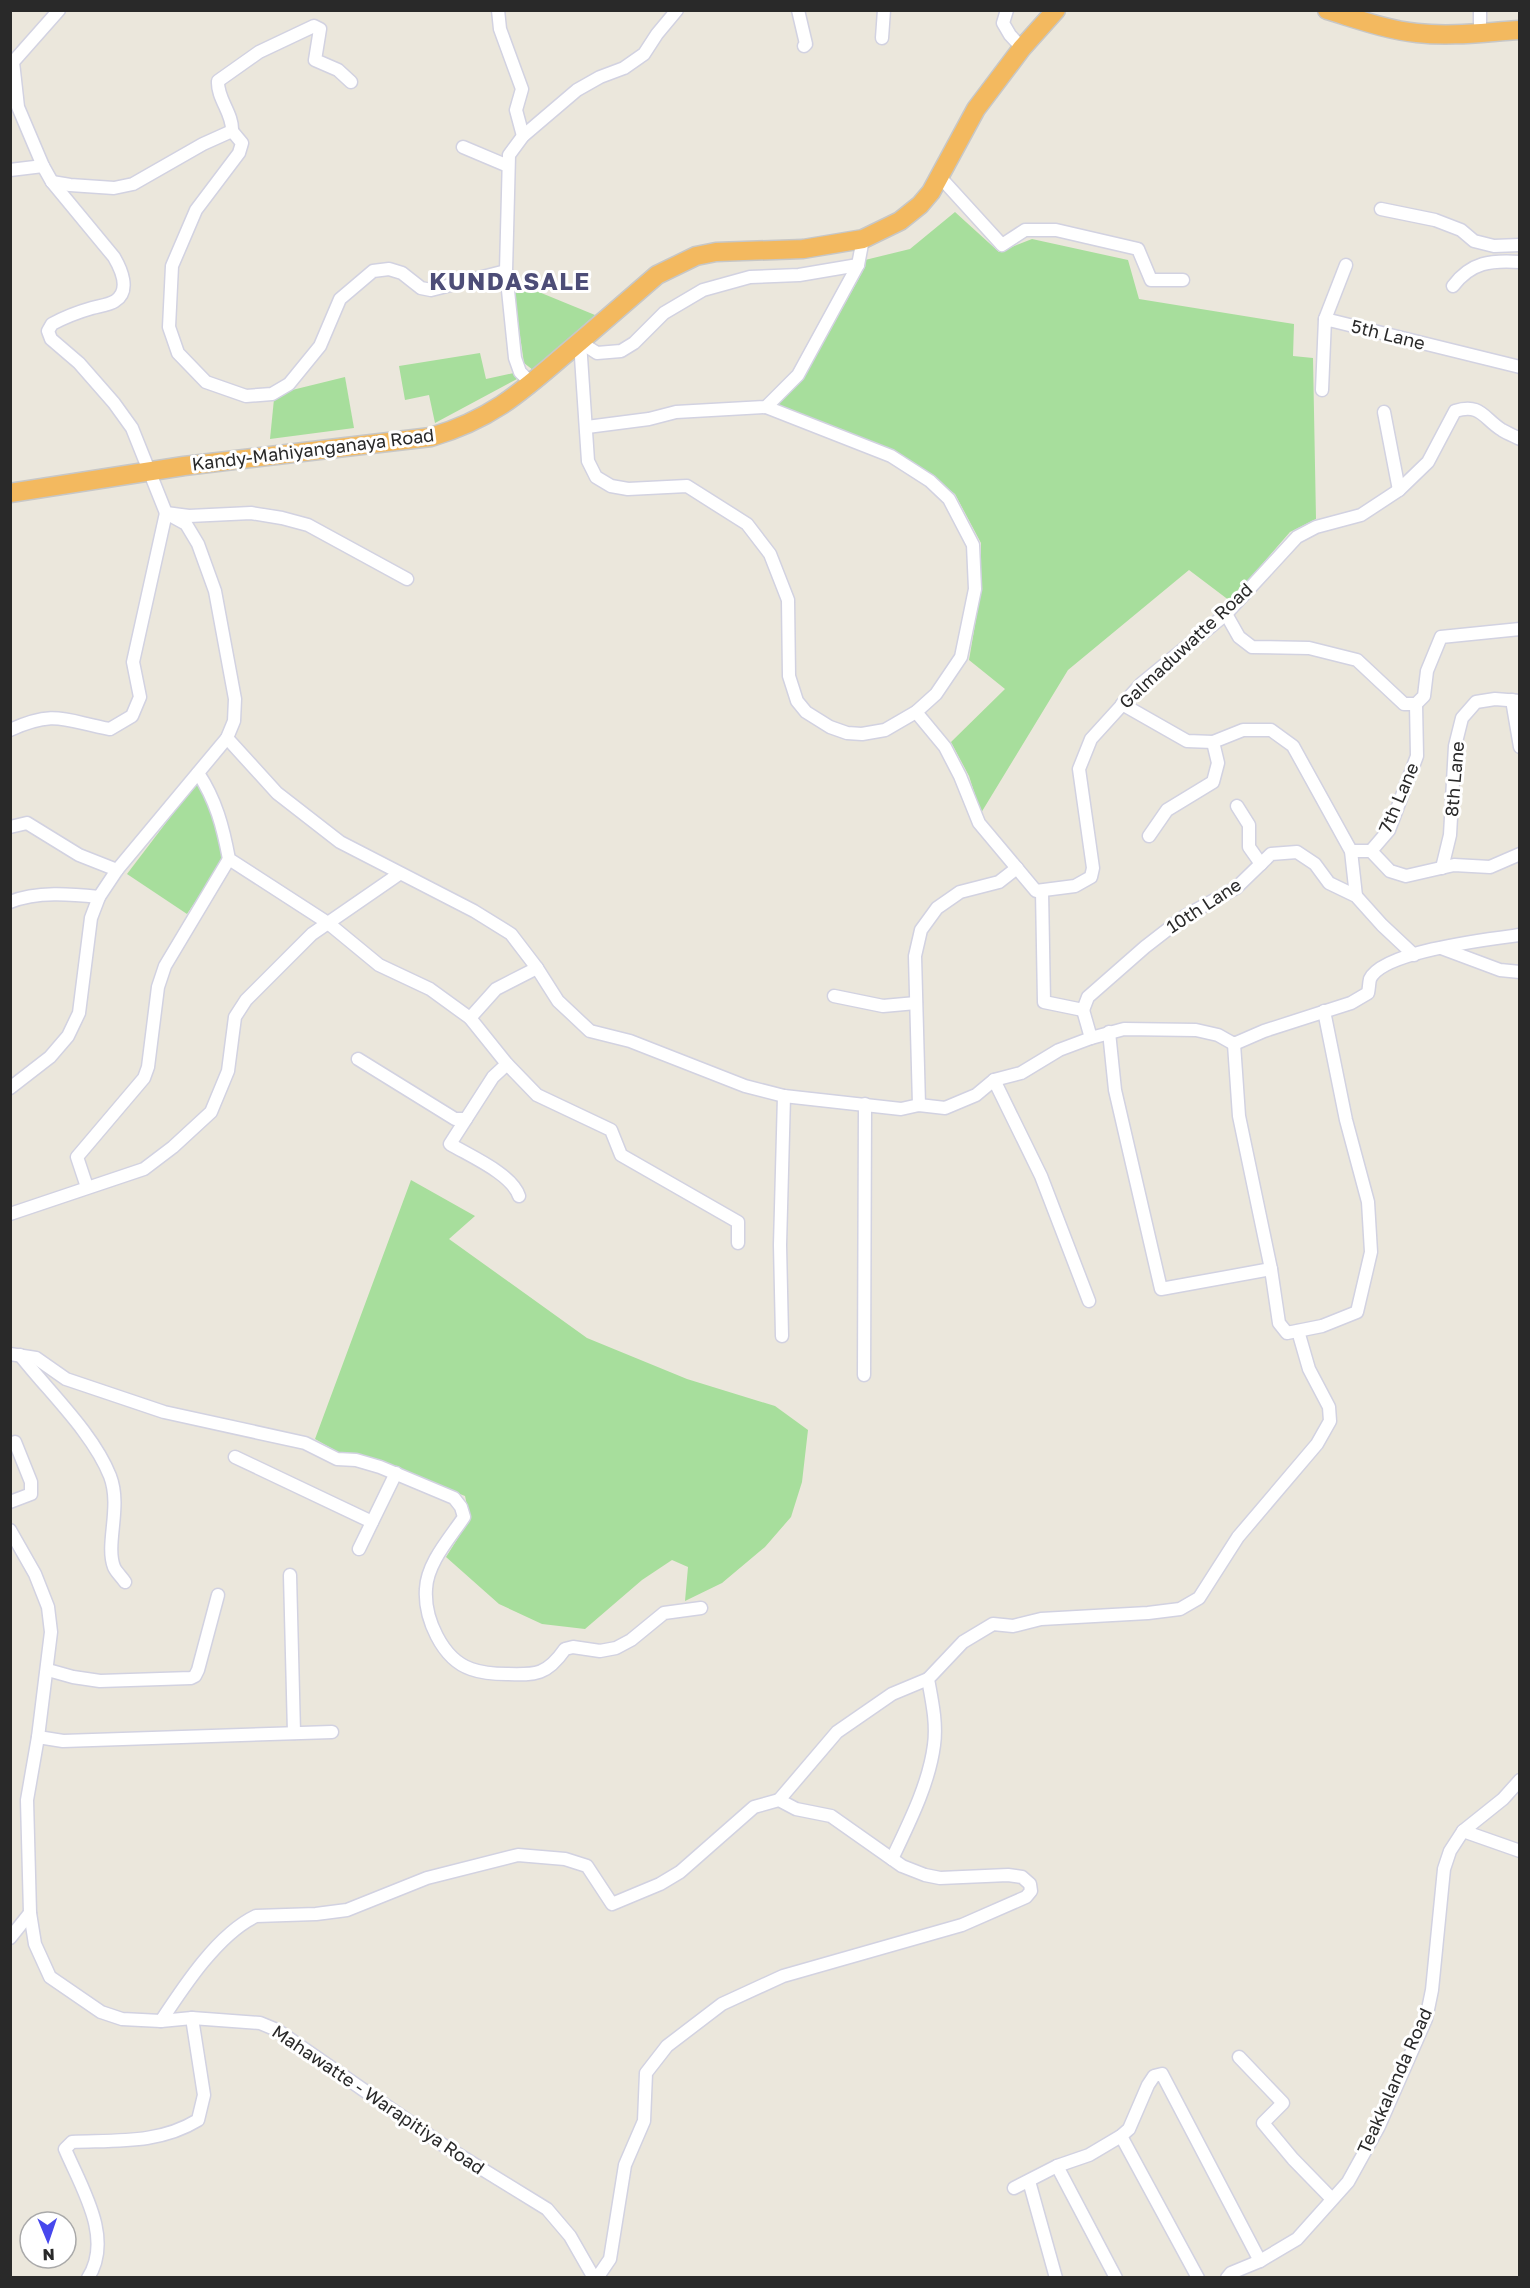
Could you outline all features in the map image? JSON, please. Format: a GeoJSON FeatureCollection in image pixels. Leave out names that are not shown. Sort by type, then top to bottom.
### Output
{"type":"FeatureCollection","features":[{"type":"Feature","properties":{"kind":"highway","name":"Kandy-Mahiyanganaya Road"},"geometry":{"type":"LineString","coordinates":[[10,493],[194,465],[431,437],[455,430],[502,406],[532,384],[657,274],[696,256],[737,250],[803,249],[863,239],[906,215],[931,192],[976,109],[1022,48],[1056,10]]}},
{"type":"Feature","properties":{"kind":"highway"},"geometry":{"type":"LineString","coordinates":[[1327,10],[1371,17],[1395,30],[1417,33],[1480,33],[1520,30]]}},
{"type":"Feature","properties":{"kind":"street"},"geometry":{"type":"LineString","coordinates":[[10,730],[46,717],[61,717],[110,729],[132,716],[140,697],[133,662],[166,513],[132,428],[114,403],[79,363],[51,339],[48,331],[52,324],[71,314],[115,301],[121,293],[123,281],[122,271],[114,257],[52,182],[18,107],[13,62],[59,10]]}},
{"type":"Feature","properties":{"kind":"street"},"geometry":{"type":"LineString","coordinates":[[498,10],[500,29],[522,89],[516,110],[523,136]]}},
{"type":"Feature","properties":{"kind":"street"},"geometry":{"type":"LineString","coordinates":[[532,384],[520,372],[515,358],[506,271],[509,155],[523,136],[577,90],[600,77],[624,68],[644,54],[677,10]]}},
{"type":"Feature","properties":{"kind":"street"},"geometry":{"type":"LineString","coordinates":[[798,10],[806,44],[804,46]]}},
{"type":"Feature","properties":{"kind":"street"},"geometry":{"type":"LineString","coordinates":[[882,38],[885,10]]}},
{"type":"Feature","properties":{"kind":"street"},"geometry":{"type":"LineString","coordinates":[[1007,10],[1003,23],[1022,48]]}},
{"type":"Feature","properties":{"kind":"street"},"geometry":{"type":"LineString","coordinates":[[1480,10],[1480,33]]}},
{"type":"Feature","properties":{"kind":"street"},"geometry":{"type":"LineString","coordinates":[[351,82],[338,70],[315,60],[320,29],[314,26],[259,52],[218,81],[217,88],[232,122],[232,131],[242,143],[239,153],[196,210],[172,266],[169,327],[178,353],[206,382],[246,396],[272,394],[289,384],[320,346],[340,299],[374,271],[389,269],[402,273],[422,288],[430,290],[506,271]]}},
{"type":"Feature","properties":{"kind":"street"},"geometry":{"type":"LineString","coordinates":[[52,182],[114,188],[133,184],[203,144],[232,131]]}},
{"type":"Feature","properties":{"kind":"street"},"geometry":{"type":"LineString","coordinates":[[464,147],[508,166]]}},
{"type":"Feature","properties":{"kind":"street"},"geometry":{"type":"LineString","coordinates":[[10,170],[43,166]]}},
{"type":"Feature","properties":{"kind":"street"},"geometry":{"type":"LineString","coordinates":[[940,177],[1002,245],[1025,230],[1056,230],[1138,249],[1151,280],[1183,280]]}},
{"type":"Feature","properties":{"kind":"street"},"geometry":{"type":"LineString","coordinates":[[1381,209],[1436,220],[1461,231],[1474,241],[1494,246],[1520,245]]}},
{"type":"Feature","properties":{"kind":"street"},"geometry":{"type":"LineString","coordinates":[[766,407],[798,375],[858,266],[863,239]]}},
{"type":"Feature","properties":{"kind":"street"},"geometry":{"type":"LineString","coordinates":[[1453,286],[1464,272],[1482,264],[1501,261],[1520,262]]}},
{"type":"Feature","properties":{"kind":"street"},"geometry":{"type":"LineString","coordinates":[[1325,319],[1346,265]]}},
{"type":"Feature","properties":{"kind":"street"},"geometry":{"type":"LineString","coordinates":[[580,342],[597,353],[621,351],[634,343],[664,313],[703,290],[750,277],[799,275],[858,266]]}},
{"type":"Feature","properties":{"kind":"street","name":"5th Lane"},"geometry":{"type":"LineString","coordinates":[[1322,390],[1325,319],[1520,367]]}},
{"type":"Feature","properties":{"kind":"street"},"geometry":{"type":"LineString","coordinates":[[580,342],[588,461],[596,477],[611,486],[628,489],[687,486],[747,524],[770,555],[788,600],[789,676],[797,701],[806,712],[830,727],[847,733],[862,734],[885,730],[916,712],[936,694],[961,657],[975,590],[973,545],[949,499],[930,482],[891,456],[766,407],[676,412],[649,419],[587,427]]}},
{"type":"Feature","properties":{"kind":"street","name":"Galmaduwatte Road"},"geometry":{"type":"LineString","coordinates":[[1042,891],[1075,886],[1091,877],[1092,868],[1079,769],[1091,739],[1141,684],[1226,614],[1297,537],[1316,527],[1361,515],[1399,490],[1428,462],[1455,411],[1467,407],[1479,410],[1501,429],[1520,439]]}},
{"type":"Feature","properties":{"kind":"street"},"geometry":{"type":"LineString","coordinates":[[1384,412],[1399,490]]}},
{"type":"Feature","properties":{"kind":"street"},"geometry":{"type":"LineString","coordinates":[[166,513],[189,516],[251,513],[308,525],[407,579]]}},
{"type":"Feature","properties":{"kind":"street"},"geometry":{"type":"LineString","coordinates":[[10,1088],[50,1057],[68,1036],[79,1013],[91,918],[99,897],[117,870],[227,738],[234,721],[235,699],[215,591],[198,544],[186,524],[166,513]]}},
{"type":"Feature","properties":{"kind":"street"},"geometry":{"type":"LineString","coordinates":[[1226,614],[1239,637],[1252,647],[1309,648],[1357,660],[1404,704],[1416,704],[1425,696],[1427,671],[1441,637],[1520,628]]}},
{"type":"Feature","properties":{"kind":"street","name":"8th Lane"},"geometry":{"type":"LineString","coordinates":[[1442,868],[1450,835],[1455,746],[1462,718],[1476,702],[1495,699],[1516,700]]}},
{"type":"Feature","properties":{"kind":"street"},"geometry":{"type":"LineString","coordinates":[[1516,700],[1520,747]]}},
{"type":"Feature","properties":{"kind":"street"},"geometry":{"type":"LineString","coordinates":[[1122,704],[1187,741],[1213,742],[1243,730],[1271,730],[1293,746],[1351,851],[1356,896]]}},
{"type":"Feature","properties":{"kind":"street","name":"7th Lane"},"geometry":{"type":"LineString","coordinates":[[1371,851],[1389,830],[1417,756],[1416,704]]}},
{"type":"Feature","properties":{"kind":"street"},"geometry":{"type":"LineString","coordinates":[[916,712],[945,747],[960,776],[979,823],[1036,891],[1042,891],[1044,1002],[1083,1010],[1091,1038]]}},
{"type":"Feature","properties":{"kind":"street"},"geometry":{"type":"LineString","coordinates":[[227,738],[277,793],[340,842],[474,911],[511,934],[558,1001],[590,1031],[630,1041],[745,1086],[784,1096],[901,1108],[919,1105],[945,1108],[976,1095],[994,1080],[1021,1072],[1059,1050],[1109,1032],[1124,1029],[1196,1030],[1218,1035],[1234,1044]]}},
{"type":"Feature","properties":{"kind":"street"},"geometry":{"type":"LineString","coordinates":[[1149,836],[1167,810],[1213,782],[1218,763],[1213,742]]}},
{"type":"Feature","properties":{"kind":"street"},"geometry":{"type":"LineString","coordinates":[[87,1188],[77,1157],[144,1078],[148,1067],[159,987],[165,966],[229,859],[221,819],[210,792],[198,773]]}},
{"type":"Feature","properties":{"kind":"street"},"geometry":{"type":"LineString","coordinates":[[1237,806],[1249,825],[1249,847],[1261,864]]}},
{"type":"Feature","properties":{"kind":"street"},"geometry":{"type":"LineString","coordinates":[[10,827],[27,823],[80,855],[117,870]]}},
{"type":"Feature","properties":{"kind":"street"},"geometry":{"type":"LineString","coordinates":[[1351,851],[1371,851],[1390,871],[1406,876],[1454,865],[1490,867],[1520,854]]}},
{"type":"Feature","properties":{"kind":"street","name":"10th Lane"},"geometry":{"type":"LineString","coordinates":[[1083,1010],[1088,998],[1145,947],[1185,916],[1236,888],[1271,854],[1297,852],[1315,864],[1329,883],[1356,896],[1382,926],[1414,955]]}},
{"type":"Feature","properties":{"kind":"street"},"geometry":{"type":"LineString","coordinates":[[229,859],[328,923],[379,965],[430,989],[470,1018],[507,1064],[537,1095],[611,1130],[621,1155],[738,1222],[738,1243]]}},
{"type":"Feature","properties":{"kind":"street"},"geometry":{"type":"LineString","coordinates":[[919,1105],[915,956],[921,930],[937,908],[960,892],[999,882],[1017,868]]}},
{"type":"Feature","properties":{"kind":"street"},"geometry":{"type":"LineString","coordinates":[[10,1214],[144,1169],[173,1147],[211,1112],[228,1071],[235,1017],[246,1000],[312,934],[399,874]]}},
{"type":"Feature","properties":{"kind":"street"},"geometry":{"type":"LineString","coordinates":[[10,902],[22,897],[69,894],[99,897]]}},
{"type":"Feature","properties":{"kind":"street"},"geometry":{"type":"LineString","coordinates":[[1234,1044],[1264,1031],[1351,1003],[1368,993],[1371,979],[1381,969],[1414,955],[1439,947],[1520,935]]}},
{"type":"Feature","properties":{"kind":"street"},"geometry":{"type":"LineString","coordinates":[[1439,947],[1500,970],[1520,972]]}},
{"type":"Feature","properties":{"kind":"street"},"geometry":{"type":"LineString","coordinates":[[470,1018],[496,989],[537,968]]}},
{"type":"Feature","properties":{"kind":"street"},"geometry":{"type":"LineString","coordinates":[[834,996],[883,1006],[916,1003]]}},
{"type":"Feature","properties":{"kind":"street"},"geometry":{"type":"LineString","coordinates":[[1234,1044],[1239,1116],[1271,1269],[1279,1323],[1287,1333],[1322,1326],[1357,1312],[1371,1252],[1368,1202],[1346,1120],[1324,1011]]}},
{"type":"Feature","properties":{"kind":"street"},"geometry":{"type":"LineString","coordinates":[[1109,1032],[1116,1090],[1161,1289],[1271,1269]]}},
{"type":"Feature","properties":{"kind":"street"},"geometry":{"type":"LineString","coordinates":[[358,1059],[455,1119],[466,1119]]}},
{"type":"Feature","properties":{"kind":"street"},"geometry":{"type":"LineString","coordinates":[[507,1064],[493,1077],[450,1144],[502,1175],[516,1187],[519,1196]]}},
{"type":"Feature","properties":{"kind":"street"},"geometry":{"type":"LineString","coordinates":[[994,1080],[1041,1176],[1089,1301]]}},
{"type":"Feature","properties":{"kind":"street"},"geometry":{"type":"LineString","coordinates":[[782,1336],[780,1245],[784,1096]]}},
{"type":"Feature","properties":{"kind":"street"},"geometry":{"type":"LineString","coordinates":[[864,1375],[866,1104]]}},
{"type":"Feature","properties":{"kind":"street"},"geometry":{"type":"LineString","coordinates":[[161,2021],[216,1947],[247,1920],[256,1916],[316,1914],[347,1910],[427,1878],[518,1855],[565,1859],[587,1866],[612,1904],[660,1884],[680,1872],[754,1808],[779,1800],[837,1732],[892,1694],[928,1680],[963,1642],[993,1624],[1012,1626],[1041,1618],[1148,1613],[1180,1609],[1199,1598],[1238,1537],[1317,1444],[1330,1421],[1329,1407],[1309,1369],[1298,1331]]}},
{"type":"Feature","properties":{"kind":"street"},"geometry":{"type":"LineString","coordinates":[[15,1355],[36,1358],[66,1379],[164,1412],[305,1443],[337,1459],[356,1460],[396,1473],[454,1498],[461,1507],[464,1517],[440,1552],[431,1571],[426,1589],[427,1610],[434,1629],[447,1652],[469,1668],[491,1674],[532,1676],[556,1662],[565,1649],[573,1647],[600,1651],[616,1648],[631,1640],[664,1612],[701,1608]]}},
{"type":"Feature","properties":{"kind":"street"},"geometry":{"type":"LineString","coordinates":[[15,1355],[94,1447],[110,1476],[115,1495],[112,1554],[114,1567],[125,1582]]}},
{"type":"Feature","properties":{"kind":"street"},"geometry":{"type":"LineString","coordinates":[[10,1502],[31,1494],[31,1482],[15,1442]]}},
{"type":"Feature","properties":{"kind":"street"},"geometry":{"type":"LineString","coordinates":[[235,1457],[372,1522]]}},
{"type":"Feature","properties":{"kind":"street"},"geometry":{"type":"LineString","coordinates":[[359,1548],[396,1473]]}},
{"type":"Feature","properties":{"kind":"street","name":"Mahawatte - Warapitiya Road"},"geometry":{"type":"LineString","coordinates":[[10,1530],[35,1574],[48,1607],[51,1632],[48,1670],[27,1800],[30,1913],[35,1944],[51,1977],[101,2012],[123,2019],[161,2021],[192,2018],[260,2023],[276,2030],[443,2145],[547,2209],[570,2236],[595,2277]]}},
{"type":"Feature","properties":{"kind":"street"},"geometry":{"type":"LineString","coordinates":[[290,1575],[294,1733]]}},
{"type":"Feature","properties":{"kind":"street"},"geometry":{"type":"LineString","coordinates":[[48,1670],[100,1681],[191,1678],[198,1670],[218,1595]]}},
{"type":"Feature","properties":{"kind":"street"},"geometry":{"type":"LineString","coordinates":[[892,1859],[906,1831],[928,1774],[934,1743],[934,1713],[928,1680]]}},
{"type":"Feature","properties":{"kind":"street"},"geometry":{"type":"LineString","coordinates":[[38,1737],[63,1741],[332,1732]]}},
{"type":"Feature","properties":{"kind":"street","name":"Teakkalanda Road"},"geometry":{"type":"LineString","coordinates":[[1227,2277],[1297,2239],[1348,2182],[1379,2126],[1426,2019],[1432,1990],[1444,1869],[1450,1851],[1463,1831],[1503,1799],[1520,1779]]}},
{"type":"Feature","properties":{"kind":"street"},"geometry":{"type":"LineString","coordinates":[[595,2277],[610,2259],[625,2165],[645,2121],[646,2073],[668,2046],[722,2004],[783,1976],[962,1925],[1026,1897],[1031,1891],[1030,1884],[1022,1877],[1008,1875],[940,1878],[902,1866],[831,1816],[796,1809],[779,1800]]}},
{"type":"Feature","properties":{"kind":"street"},"geometry":{"type":"LineString","coordinates":[[1463,1831],[1520,1851]]}},
{"type":"Feature","properties":{"kind":"street"},"geometry":{"type":"LineString","coordinates":[[10,1938],[30,1913]]}},
{"type":"Feature","properties":{"kind":"street"},"geometry":{"type":"LineString","coordinates":[[88,2277],[99,2245],[94,2219],[65,2149],[72,2142],[155,2138],[181,2131],[198,2120],[204,2095],[192,2018]]}},
{"type":"Feature","properties":{"kind":"street"},"geometry":{"type":"LineString","coordinates":[[1239,2057],[1283,2103],[1263,2123],[1293,2159],[1332,2199]]}},
{"type":"Feature","properties":{"kind":"street"},"geometry":{"type":"LineString","coordinates":[[1014,2188],[1057,2166],[1089,2155],[1121,2136],[1129,2129],[1148,2085],[1154,2076],[1162,2074],[1260,2261]]}},
{"type":"Feature","properties":{"kind":"street"},"geometry":{"type":"LineString","coordinates":[[1121,2136],[1198,2277]]}},
{"type":"Feature","properties":{"kind":"street"},"geometry":{"type":"LineString","coordinates":[[1057,2166],[1111,2276]]}},
{"type":"Feature","properties":{"kind":"street"},"geometry":{"type":"LineString","coordinates":[[1029,2181],[1056,2277]]}},
{"type":"Feature","properties":{"kind":"green space"},"geometry":{"type":"Polygon","coordinates":[[[955,212],[999,252],[1032,239],[1128,260],[1139,299],[1294,324],[1293,356],[1313,358],[1316,519],[1290,532],[1230,601],[1189,570],[1068,670],[981,813],[969,776],[951,742],[1005,689],[969,660],[981,590],[981,543],[955,494],[895,451],[776,404],[804,378],[863,271],[865,260],[910,249],[955,212]]]}},
{"type":"Feature","properties":{"kind":"green space"},"geometry":{"type":"Polygon","coordinates":[[[512,281],[595,315],[533,370],[524,363],[512,281]]]}},
{"type":"Feature","properties":{"kind":"green space"},"geometry":{"type":"Polygon","coordinates":[[[480,353],[486,379],[514,373],[517,379],[435,423],[429,395],[405,400],[399,366],[480,353]]]}},
{"type":"Feature","properties":{"kind":"green space"},"geometry":{"type":"Polygon","coordinates":[[[345,377],[354,428],[270,439],[274,399],[284,392],[345,377]]]}},
{"type":"Feature","properties":{"kind":"green space"},"geometry":{"type":"Polygon","coordinates":[[[197,782],[210,804],[223,860],[187,914],[127,874],[197,782]]]}},
{"type":"Feature","properties":{"kind":"green space"},"geometry":{"type":"Polygon","coordinates":[[[411,1180],[475,1216],[449,1239],[587,1338],[687,1379],[775,1406],[808,1430],[802,1482],[791,1517],[765,1547],[722,1583],[685,1601],[688,1567],[672,1560],[642,1580],[585,1629],[542,1624],[499,1604],[446,1557],[470,1519],[465,1496],[360,1454],[338,1452],[315,1439],[411,1180]]]}},
{"type":"Feature","properties":{"kind":"district","name":"KUNDASALE"},"geometry":{"type":"Point","coordinates":[510,282]}}]}
